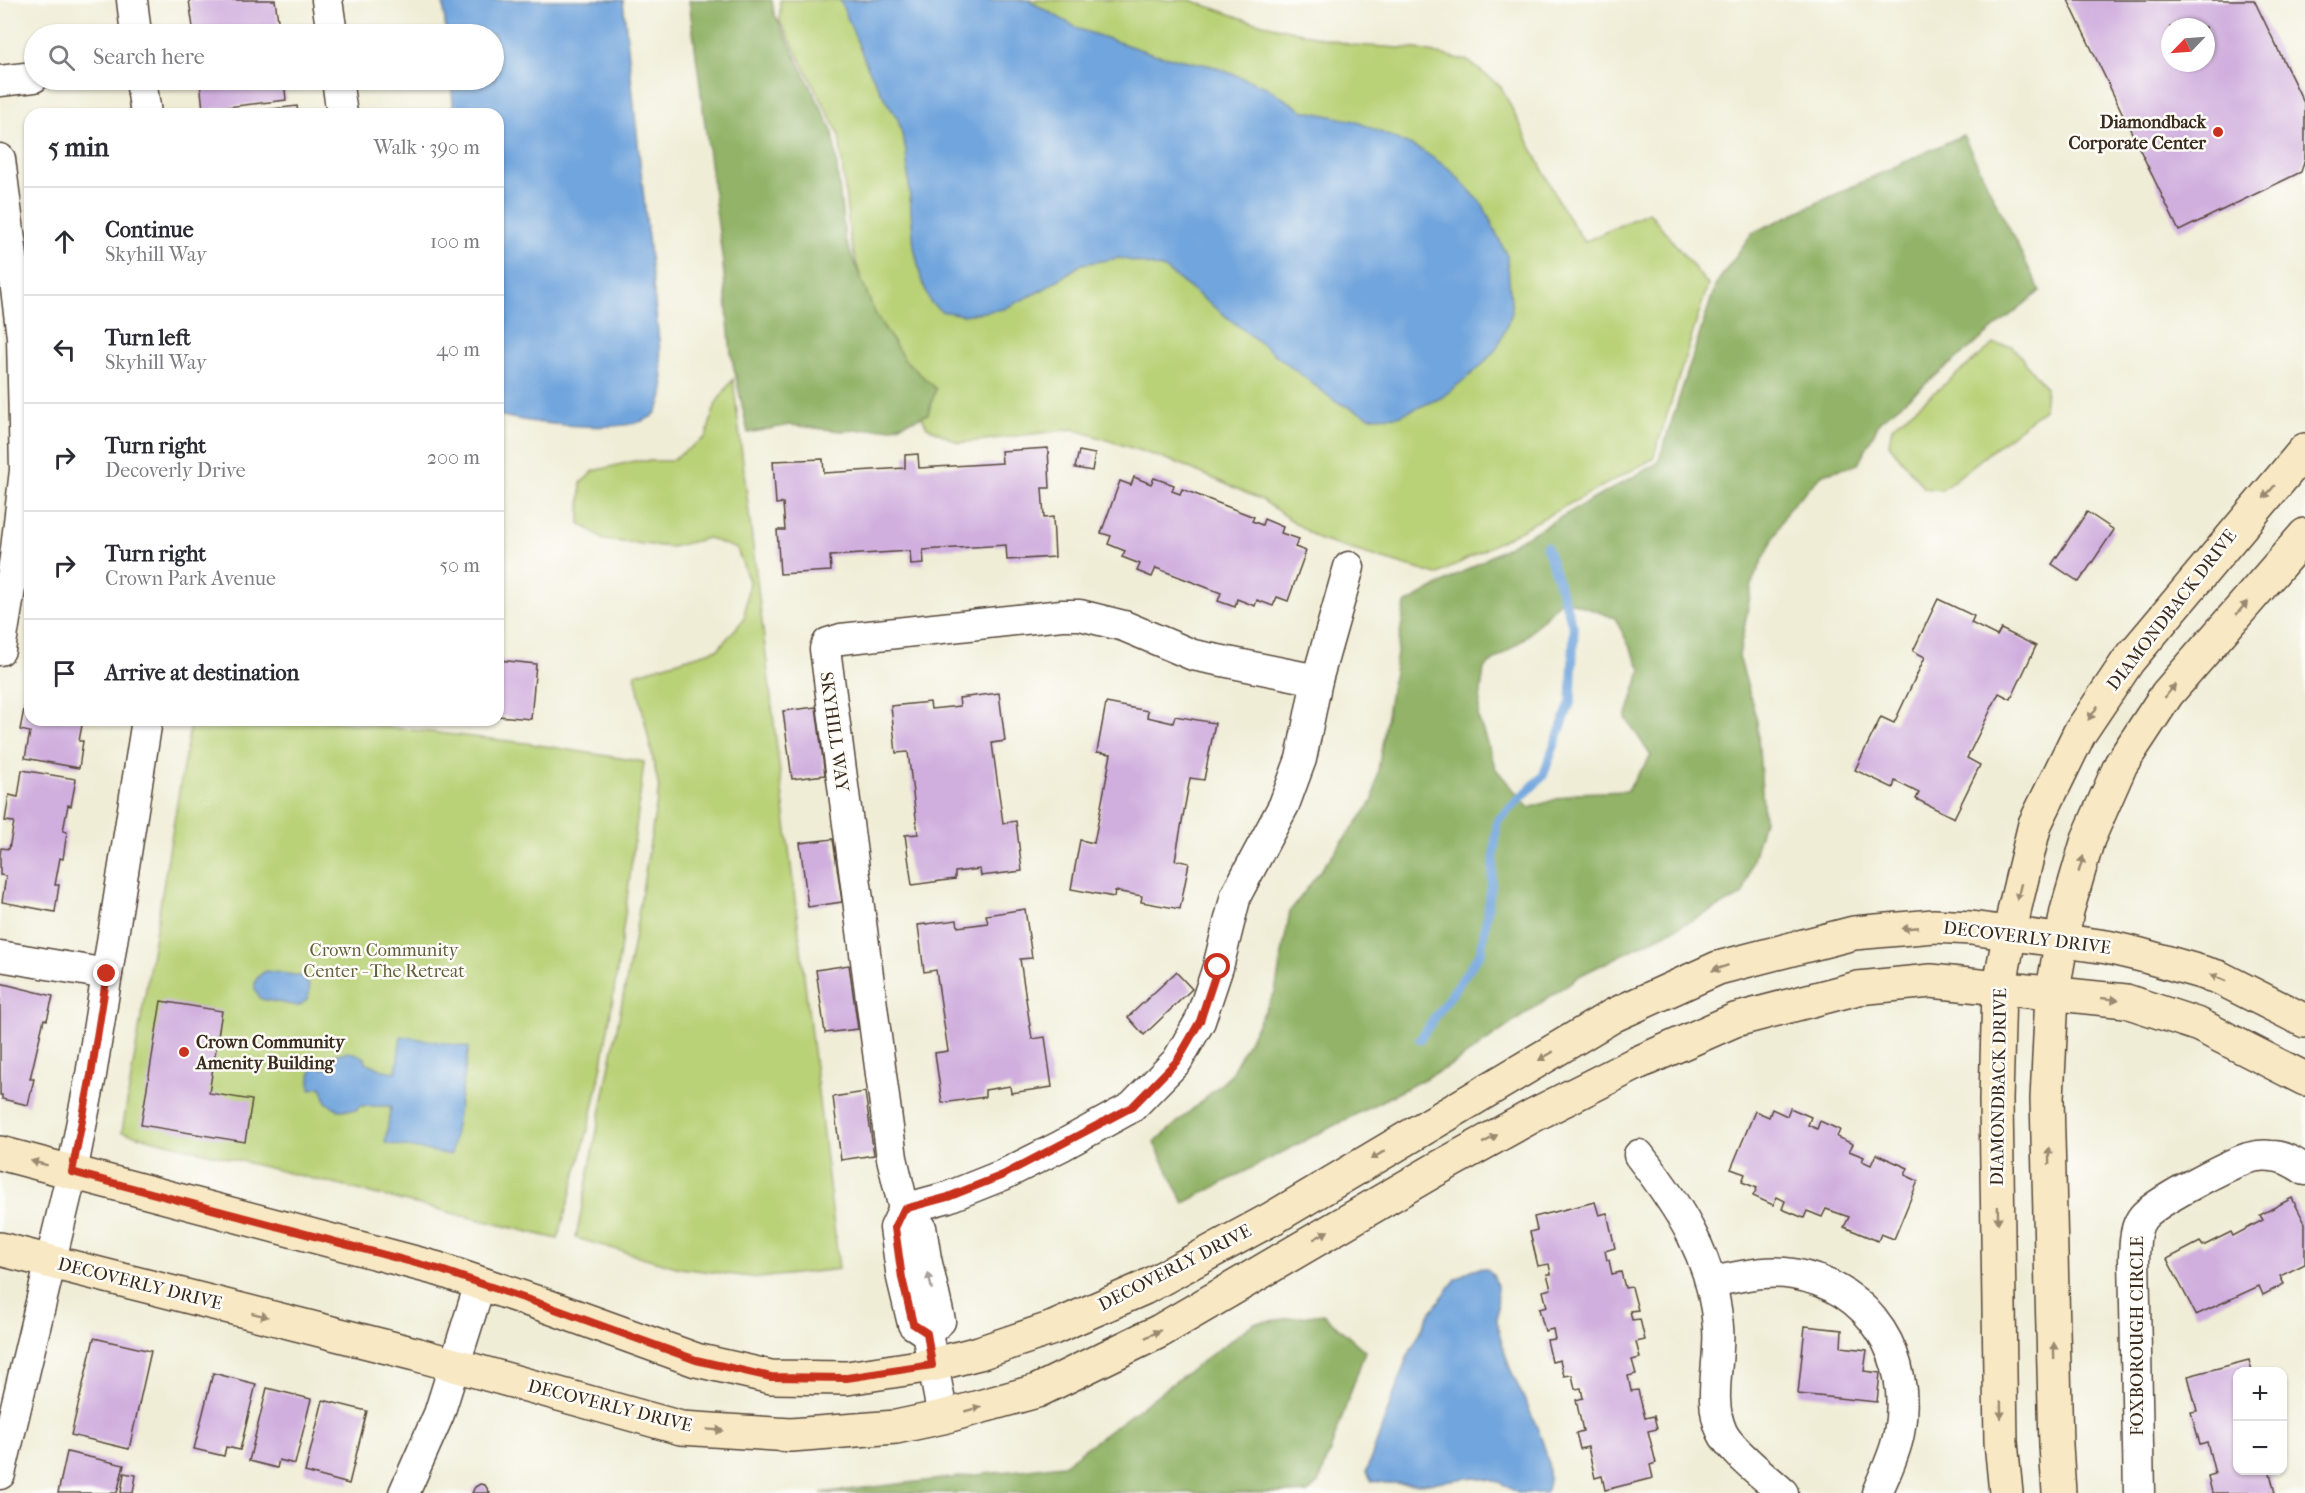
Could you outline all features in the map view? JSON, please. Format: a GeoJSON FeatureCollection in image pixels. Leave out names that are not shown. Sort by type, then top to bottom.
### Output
{"type":"FeatureCollection","features":[{"type":"Feature","properties":{"kind":"street"},"geometry":{"type":"LineString","coordinates":[[132,0],[135,24]]}},
{"type":"Feature","properties":{"kind":"street"},"geometry":{"type":"LineString","coordinates":[[327,0],[331,24]]}},
{"type":"Feature","properties":{"kind":"street"},"geometry":{"type":"LineString","coordinates":[[0,81],[24,78]]}},
{"type":"Feature","properties":{"kind":"street"},"geometry":{"type":"LineString","coordinates":[[142,90],[145,108]]}},
{"type":"Feature","properties":{"kind":"street"},"geometry":{"type":"LineString","coordinates":[[338,90],[341,108]]}},
{"type":"Feature","properties":{"kind":"street"},"geometry":{"type":"LineString","coordinates":[[0,159],[22,337],[24,426]]}},
{"type":"Feature","properties":{"kind":"street","name":"DIAMONDBACK DRIVE"},"geometry":{"type":"LineString","coordinates":[[2006,1493],[2001,1442],[1996,1100],[2000,989],[2035,824],[2079,734],[2128,661],[2305,450]]}},
{"type":"Feature","properties":{"kind":"street"},"geometry":{"type":"LineString","coordinates":[[0,650],[15,558],[24,479]]}},
{"type":"Feature","properties":{"kind":"street"},"geometry":{"type":"LineString","coordinates":[[2059,1493],[2047,1099],[2052,995],[2061,940],[2088,839],[2121,764],[2167,694],[2305,535]]}},
{"type":"Feature","properties":{"kind":"street"},"geometry":{"type":"LineString","coordinates":[[904,1209],[948,1197],[1003,1175],[1132,1107],[1177,1061],[1200,1021],[1218,967],[1236,895],[1284,805],[1301,759],[1317,680],[1349,567]]}},
{"type":"Feature","properties":{"kind":"street","name":"SKYHILL WAY"},"geometry":{"type":"LineString","coordinates":[[943,1417],[927,1333],[913,1324],[902,1278],[895,1228],[904,1209],[892,1158],[826,667],[825,649],[828,643],[853,638],[1062,615],[1080,615],[1124,626],[1193,655],[1317,680]]}},
{"type":"Feature","properties":{"kind":"street"},"geometry":{"type":"LineString","coordinates":[[0,1474],[72,1172],[91,1075],[146,726]]}},
{"type":"Feature","properties":{"kind":"street","name":"DECOVERLY DRIVE"},"geometry":{"type":"LineString","coordinates":[[0,1153],[438,1269],[696,1360],[771,1377],[847,1378],[932,1365],[980,1353],[1053,1328],[1144,1288],[1273,1218],[1614,1015],[1718,968],[1854,933],[1934,926],[1971,928],[2061,940],[2141,955],[2218,977],[2305,1021]]}},
{"type":"Feature","properties":{"kind":"street"},"geometry":{"type":"LineString","coordinates":[[0,956],[107,974]]}},
{"type":"Feature","properties":{"kind":"street","name":"DECOVERLY DRIVE"},"geometry":{"type":"LineString","coordinates":[[0,1249],[455,1365],[681,1428],[791,1435],[896,1427],[943,1417],[1036,1391],[1160,1331],[1293,1251],[1534,1115],[1635,1064],[1735,1020],[1857,988],[1931,981],[2126,1001],[2199,1025],[2305,1079]]}},
{"type":"Feature","properties":{"kind":"street"},"geometry":{"type":"LineString","coordinates":[[1510,1078],[1534,1115]]}},
{"type":"Feature","properties":{"kind":"street"},"geometry":{"type":"LineString","coordinates":[[1639,1155],[1659,1181],[1692,1233],[1712,1282],[1718,1329],[1715,1403],[1717,1421],[1732,1446],[1783,1493]]}},
{"type":"Feature","properties":{"kind":"street","name":"FOXBOROUGH CIRCLE"},"geometry":{"type":"LineString","coordinates":[[2139,1493],[2134,1257],[2138,1226],[2143,1217],[2154,1207],[2245,1159],[2272,1156],[2290,1161],[2305,1170]]}},
{"type":"Feature","properties":{"kind":"street"},"geometry":{"type":"LineString","coordinates":[[1712,1282],[1751,1275],[1792,1274],[1825,1284],[1854,1301],[1878,1324],[1893,1351],[1900,1378],[1902,1412],[1895,1450],[1877,1493]]}},
{"type":"Feature","properties":{"kind":"street"},"geometry":{"type":"LineString","coordinates":[[404,1493],[439,1413],[480,1284]]}},
{"type":"Feature","properties":{"kind":"green space"},"geometry":{"type":"Polygon","coordinates":[[[689,0],[772,0],[774,13],[833,132],[845,239],[875,313],[904,359],[936,389],[928,414],[892,428],[841,431],[790,425],[748,433],[731,354],[723,264],[689,0]]]}},
{"type":"Feature","properties":{"kind":"green space"},"geometry":{"type":"Polygon","coordinates":[[[780,0],[1190,0],[1247,20],[1352,45],[1417,49],[1468,61],[1501,87],[1562,208],[1584,242],[1649,212],[1708,285],[1653,459],[1437,575],[1320,540],[1262,500],[1178,463],[1073,429],[959,443],[927,427],[873,322],[850,239],[839,134],[780,21],[780,0]]]}},
{"type":"Feature","properties":{"kind":"green space"},"geometry":{"type":"Polygon","coordinates":[[[1963,135],[2040,291],[1880,421],[1858,464],[1823,474],[1788,509],[1753,580],[1739,656],[1757,721],[1764,820],[1743,895],[1581,975],[1455,1063],[1184,1203],[1154,1143],[1229,1077],[1275,992],[1290,911],[1373,801],[1405,604],[1658,463],[1716,284],[1752,233],[1963,135]],[[1562,599],[1525,638],[1484,668],[1478,717],[1496,769],[1529,808],[1575,793],[1627,791],[1651,756],[1626,718],[1641,669],[1615,618],[1562,599]]]}},
{"type":"Feature","properties":{"kind":"green space"},"geometry":{"type":"Polygon","coordinates":[[[1994,344],[2012,346],[2046,388],[2044,409],[1942,490],[1924,488],[1889,444],[1892,427],[1994,344]]]}},
{"type":"Feature","properties":{"kind":"green space"},"geometry":{"type":"Polygon","coordinates":[[[733,379],[839,1269],[759,1278],[680,1268],[576,1238],[633,946],[659,788],[635,674],[718,649],[744,619],[749,581],[737,549],[708,538],[671,547],[604,540],[580,523],[581,483],[594,471],[634,461],[670,461],[706,437],[716,403],[733,379]]]}},
{"type":"Feature","properties":{"kind":"green space","name":"Crown Community Center - The Retreat"},"geometry":{"type":"Polygon","coordinates":[[[190,726],[377,726],[526,743],[644,762],[621,944],[600,1076],[584,1146],[558,1239],[122,1132],[190,726]]]}},
{"type":"Feature","properties":{"kind":"green space"},"geometry":{"type":"Polygon","coordinates":[[[1323,1314],[1365,1351],[1319,1483],[1308,1493],[821,1493],[1063,1465],[1254,1323],[1323,1314]]]}},
{"type":"Feature","properties":{"kind":"water"},"geometry":{"type":"Polygon","coordinates":[[[443,0],[623,0],[664,389],[659,408],[651,417],[620,425],[576,426],[504,416],[504,108],[453,108],[452,90],[504,90],[504,24],[445,24],[443,0]]]}},
{"type":"Feature","properties":{"kind":"water"},"geometry":{"type":"Polygon","coordinates":[[[840,0],[1028,0],[1079,29],[1154,54],[1212,66],[1266,87],[1302,110],[1355,121],[1421,150],[1451,170],[1483,205],[1507,256],[1512,313],[1497,348],[1479,368],[1441,398],[1398,416],[1370,417],[1335,401],[1165,269],[1120,258],[1082,264],[1044,289],[1004,309],[963,315],[941,311],[930,302],[921,278],[914,247],[906,150],[898,119],[868,68],[840,0]]]}},
{"type":"Feature","properties":{"kind":"water"},"geometry":{"type":"Polygon","coordinates":[[[266,971],[302,976],[309,985],[309,995],[306,1000],[298,1006],[261,999],[255,984],[258,977],[266,971]]]}},
{"type":"Feature","properties":{"kind":"water"},"geometry":{"type":"Polygon","coordinates":[[[401,1036],[469,1047],[451,1155],[385,1143],[391,1106],[360,1106],[356,1110],[339,1110],[327,1103],[321,1087],[310,1089],[310,1076],[314,1064],[324,1069],[333,1060],[334,1055],[342,1053],[357,1054],[365,1058],[366,1062],[383,1070],[396,1072],[401,1036]]]}},
{"type":"Feature","properties":{"kind":"water"},"geometry":{"type":"Polygon","coordinates":[[[1486,1268],[1495,1278],[1497,1285],[1498,1324],[1508,1363],[1544,1447],[1549,1480],[1545,1493],[1518,1493],[1499,1482],[1475,1477],[1421,1484],[1372,1481],[1366,1472],[1406,1360],[1430,1313],[1456,1279],[1473,1269],[1486,1268]]]}},
{"type":"Feature","properties":{"kind":"building"},"geometry":{"type":"Polygon","coordinates":[[[189,0],[275,0],[279,24],[193,24],[189,0]]]}},
{"type":"Feature","properties":{"kind":"building","name":"Diamondback Corporate Center"},"geometry":{"type":"Polygon","coordinates":[[[2068,0],[2254,0],[2305,105],[2305,159],[2301,172],[2179,231],[2068,0]]]}},
{"type":"Feature","properties":{"kind":"building"},"geometry":{"type":"Polygon","coordinates":[[[201,90],[285,90],[286,100],[203,108],[201,90]]]}},
{"type":"Feature","properties":{"kind":"building"},"geometry":{"type":"Polygon","coordinates":[[[1048,448],[1050,488],[1042,488],[1044,518],[1053,517],[1055,557],[1007,560],[1006,545],[923,550],[924,564],[911,565],[910,551],[830,556],[831,571],[780,574],[777,530],[785,530],[783,503],[776,504],[773,461],[823,459],[824,473],[905,468],[905,455],[918,454],[919,468],[1002,463],[1001,451],[1048,448]]]}},
{"type":"Feature","properties":{"kind":"building"},"geometry":{"type":"Polygon","coordinates":[[[1079,451],[1095,454],[1092,471],[1075,468],[1079,451]]]}},
{"type":"Feature","properties":{"kind":"building"},"geometry":{"type":"Polygon","coordinates":[[[1134,477],[1151,484],[1154,478],[1174,485],[1172,491],[1180,494],[1182,489],[1254,517],[1252,521],[1262,525],[1264,519],[1283,527],[1281,533],[1299,539],[1295,547],[1306,551],[1288,601],[1277,597],[1273,606],[1257,600],[1255,606],[1237,599],[1235,607],[1218,601],[1221,593],[1156,568],[1152,577],[1137,571],[1140,564],[1122,557],[1125,551],[1108,544],[1111,536],[1101,533],[1120,481],[1131,485],[1134,477]]]}},
{"type":"Feature","properties":{"kind":"building"},"geometry":{"type":"Polygon","coordinates":[[[2087,512],[2114,530],[2079,582],[2052,564],[2087,512]]]}},
{"type":"Feature","properties":{"kind":"building"},"geometry":{"type":"Polygon","coordinates":[[[1938,599],[1974,616],[1971,623],[1997,636],[2001,629],[2036,646],[2011,699],[1999,693],[1967,758],[1980,765],[1954,818],[1916,799],[1919,793],[1895,781],[1893,788],[1855,770],[1881,717],[1894,723],[1925,657],[1913,651],[1938,599]]]}},
{"type":"Feature","properties":{"kind":"building"},"geometry":{"type":"Polygon","coordinates":[[[504,661],[536,664],[531,719],[504,717],[504,661]]]}},
{"type":"Feature","properties":{"kind":"building"},"geometry":{"type":"Polygon","coordinates":[[[999,693],[1005,741],[992,743],[1003,823],[1016,821],[1022,871],[981,876],[980,869],[955,872],[955,879],[912,885],[905,835],[918,834],[908,752],[896,753],[891,706],[930,702],[931,709],[960,706],[959,698],[999,693]]]}},
{"type":"Feature","properties":{"kind":"building"},"geometry":{"type":"Polygon","coordinates":[[[1106,703],[1148,711],[1147,717],[1173,723],[1175,716],[1215,723],[1204,780],[1190,778],[1175,860],[1189,863],[1180,909],[1141,902],[1142,896],[1115,891],[1114,897],[1071,889],[1080,840],[1094,843],[1111,754],[1097,752],[1106,703]]]}},
{"type":"Feature","properties":{"kind":"building"},"geometry":{"type":"Polygon","coordinates":[[[816,707],[825,775],[792,779],[783,711],[816,707]]]}},
{"type":"Feature","properties":{"kind":"building"},"geometry":{"type":"Polygon","coordinates":[[[24,709],[24,726],[82,726],[79,741],[83,741],[79,768],[25,758],[30,732],[20,730],[24,709]]]}},
{"type":"Feature","properties":{"kind":"building"},"geometry":{"type":"Polygon","coordinates":[[[22,770],[76,779],[63,831],[67,832],[63,859],[60,858],[55,885],[59,885],[55,912],[2,902],[6,876],[0,875],[1,848],[9,849],[14,822],[5,821],[9,795],[18,797],[22,770]]]}},
{"type":"Feature","properties":{"kind":"building"},"geometry":{"type":"Polygon","coordinates":[[[833,839],[842,902],[808,907],[800,843],[833,839]]]}},
{"type":"Feature","properties":{"kind":"building"},"geometry":{"type":"Polygon","coordinates":[[[1025,909],[1032,958],[1020,959],[1032,1039],[1045,1037],[1052,1087],[1011,1093],[1010,1086],[985,1090],[985,1097],[942,1103],[935,1053],[948,1051],[936,970],[924,972],[918,925],[957,920],[958,927],[988,923],[986,915],[1025,909]]]}},
{"type":"Feature","properties":{"kind":"building"},"geometry":{"type":"Polygon","coordinates":[[[849,965],[858,1029],[825,1033],[816,970],[849,965]]]}},
{"type":"Feature","properties":{"kind":"building"},"geometry":{"type":"Polygon","coordinates":[[[1176,972],[1192,989],[1144,1035],[1128,1017],[1176,972]]]}},
{"type":"Feature","properties":{"kind":"building"},"geometry":{"type":"Polygon","coordinates":[[[0,983],[53,996],[47,1020],[44,1019],[30,1079],[34,1079],[28,1105],[2,1099],[0,1095],[0,983]]]}},
{"type":"Feature","properties":{"kind":"building","name":"Crown Community Amenity Building"},"geometry":{"type":"Polygon","coordinates":[[[161,1001],[222,1011],[209,1093],[252,1100],[245,1142],[141,1125],[161,1001]]]}},
{"type":"Feature","properties":{"kind":"building"},"geometry":{"type":"Polygon","coordinates":[[[865,1092],[874,1155],[841,1160],[833,1097],[865,1092]]]}},
{"type":"Feature","properties":{"kind":"building"},"geometry":{"type":"Polygon","coordinates":[[[1790,1108],[1811,1117],[1808,1125],[1817,1129],[1820,1121],[1840,1130],[1837,1137],[1853,1144],[1849,1151],[1864,1157],[1862,1161],[1871,1165],[1876,1154],[1908,1168],[1905,1175],[1918,1181],[1894,1239],[1881,1234],[1878,1241],[1844,1227],[1849,1217],[1826,1209],[1822,1217],[1807,1211],[1804,1218],[1782,1209],[1785,1201],[1777,1197],[1773,1205],[1753,1196],[1757,1188],[1742,1182],[1745,1174],[1731,1169],[1755,1111],[1769,1117],[1772,1109],[1787,1116],[1790,1108]]]}},
{"type":"Feature","properties":{"kind":"building"},"geometry":{"type":"Polygon","coordinates":[[[2292,1198],[2305,1223],[2305,1264],[2280,1276],[2284,1284],[2263,1295],[2259,1286],[2196,1315],[2167,1259],[2200,1242],[2203,1246],[2231,1232],[2233,1236],[2263,1220],[2260,1215],[2292,1198]]]}},
{"type":"Feature","properties":{"kind":"building"},"geometry":{"type":"Polygon","coordinates":[[[1595,1202],[1599,1215],[1607,1213],[1615,1248],[1605,1251],[1612,1274],[1621,1272],[1625,1288],[1632,1287],[1638,1310],[1630,1311],[1632,1320],[1640,1319],[1645,1340],[1636,1342],[1640,1358],[1632,1360],[1636,1374],[1628,1376],[1631,1391],[1638,1390],[1645,1418],[1654,1416],[1657,1429],[1648,1431],[1656,1463],[1650,1465],[1653,1478],[1605,1490],[1602,1476],[1595,1478],[1588,1447],[1580,1449],[1576,1433],[1583,1431],[1576,1400],[1583,1398],[1581,1388],[1575,1389],[1572,1375],[1564,1376],[1560,1360],[1552,1362],[1547,1340],[1555,1339],[1553,1329],[1545,1331],[1539,1309],[1547,1307],[1543,1291],[1551,1289],[1547,1274],[1551,1274],[1549,1264],[1538,1266],[1530,1232],[1537,1230],[1534,1217],[1595,1202]]]}},
{"type":"Feature","properties":{"kind":"building"},"geometry":{"type":"Polygon","coordinates":[[[1805,1326],[1842,1330],[1841,1347],[1867,1350],[1864,1371],[1880,1373],[1877,1402],[1798,1394],[1805,1326]]]}},
{"type":"Feature","properties":{"kind":"building"},"geometry":{"type":"Polygon","coordinates":[[[94,1338],[151,1351],[129,1449],[71,1435],[94,1338]]]}},
{"type":"Feature","properties":{"kind":"building"},"geometry":{"type":"Polygon","coordinates":[[[2249,1360],[2251,1367],[2233,1367],[2233,1475],[2270,1475],[2275,1493],[2212,1493],[2208,1476],[2215,1474],[2207,1442],[2200,1444],[2191,1412],[2197,1411],[2188,1376],[2249,1360]]]}},
{"type":"Feature","properties":{"kind":"building"},"geometry":{"type":"Polygon","coordinates":[[[213,1373],[256,1384],[240,1450],[226,1447],[224,1456],[194,1449],[213,1373]]]}},
{"type":"Feature","properties":{"kind":"building"},"geometry":{"type":"Polygon","coordinates":[[[267,1388],[311,1399],[295,1464],[279,1460],[277,1468],[249,1461],[267,1388]]]}},
{"type":"Feature","properties":{"kind":"building"},"geometry":{"type":"Polygon","coordinates":[[[323,1400],[367,1411],[349,1484],[305,1472],[323,1400]]]}},
{"type":"Feature","properties":{"kind":"building"},"geometry":{"type":"Polygon","coordinates":[[[67,1452],[124,1465],[117,1493],[58,1493],[67,1452]]]}},
{"type":"Feature","properties":{"kind":"building"},"geometry":{"type":"Polygon","coordinates":[[[124,1473],[136,1475],[133,1493],[121,1493],[124,1473]]]}},
{"type":"Feature","properties":{"kind":"building"},"geometry":{"type":"Polygon","coordinates":[[[480,1484],[485,1485],[490,1493],[472,1493],[480,1484]]]}},
{"type":"Feature","properties":{"kind":"waterway"},"geometry":{"type":"LineString","coordinates":[[1420,1039],[1481,952],[1492,882],[1497,821],[1543,776],[1571,701],[1574,629],[1546,546]]}},
{"type":"Feature","properties":{"kind":"place","name":"Diamondback Corporate Center"},"geometry":{"type":"Point","coordinates":[2218,132]}},
{"type":"Feature","properties":{"kind":"place","name":"Crown Community Amenity Building"},"geometry":{"type":"Point","coordinates":[184,1052]}},
{"type":"Feature","properties":{"kind":"route"},"geometry":{"type":"LineString","coordinates":[[107,974],[91,1075],[72,1172],[438,1269],[696,1360],[771,1377],[847,1378],[932,1365],[927,1333],[913,1324],[902,1278],[895,1228],[904,1209],[948,1197],[1003,1175],[1132,1107],[1177,1061],[1200,1021],[1218,967]]}}]}
